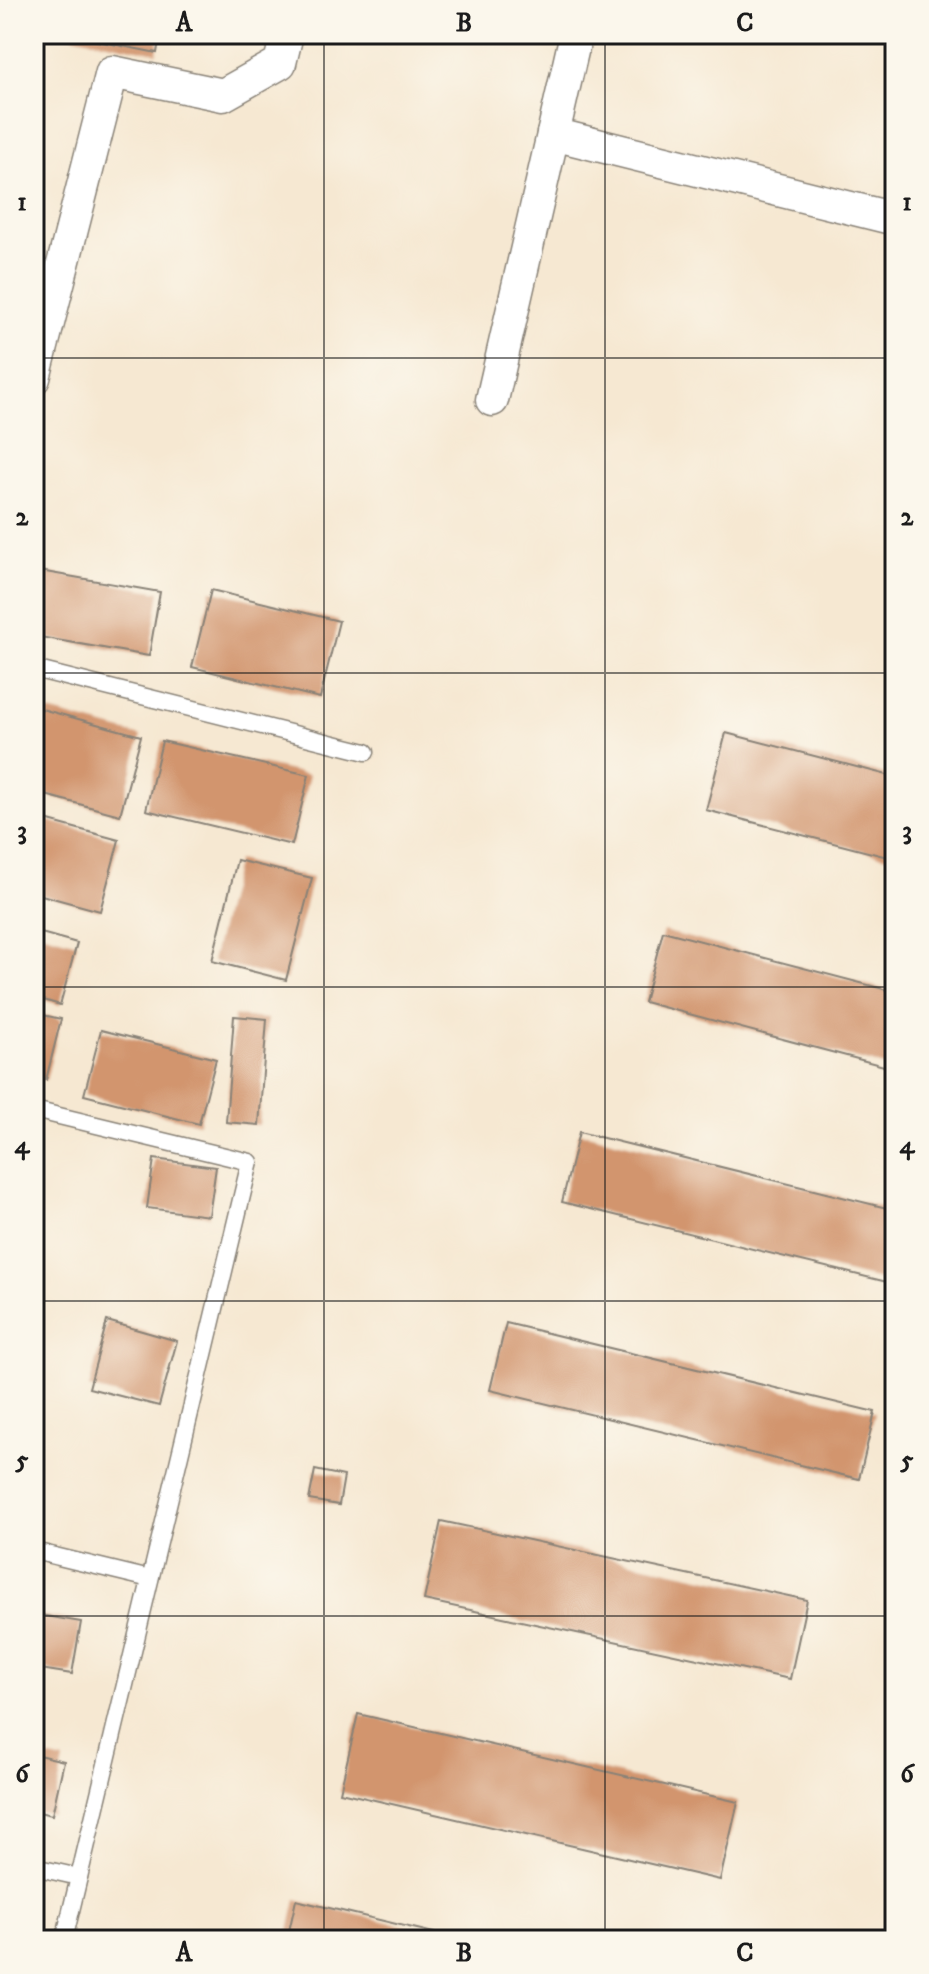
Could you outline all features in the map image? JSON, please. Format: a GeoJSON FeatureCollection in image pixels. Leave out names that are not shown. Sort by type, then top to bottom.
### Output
{"type":"FeatureCollection","features":[{"type":"Feature","properties":{"kind":"street"},"geometry":{"type":"LineString","coordinates":[[36,362],[112,72],[223,95],[280,63],[287,34]]}},
{"type":"Feature","properties":{"kind":"street"},"geometry":{"type":"LineString","coordinates":[[492,400],[576,34]]}},
{"type":"Feature","properties":{"kind":"street"},"geometry":{"type":"LineString","coordinates":[[553,134],[895,219]]}},
{"type":"Feature","properties":{"kind":"lane"},"geometry":{"type":"LineString","coordinates":[[34,669],[366,752]]}},
{"type":"Feature","properties":{"kind":"lane"},"geometry":{"type":"LineString","coordinates":[[34,1110],[250,1162],[64,1940]]}},
{"type":"Feature","properties":{"kind":"lane"},"geometry":{"type":"LineString","coordinates":[[34,1551],[150,1579]]}},
{"type":"Feature","properties":{"kind":"lane"},"geometry":{"type":"LineString","coordinates":[[34,1867],[79,1877]]}},
{"type":"Feature","properties":{"kind":"building"},"geometry":{"type":"Polygon","coordinates":[[[63,34],[160,34],[157,53],[63,34]]]}},
{"type":"Feature","properties":{"kind":"building"},"geometry":{"type":"Polygon","coordinates":[[[34,570],[160,592],[149,656],[34,636],[34,570]]]}},
{"type":"Feature","properties":{"kind":"building"},"geometry":{"type":"Polygon","coordinates":[[[211,590],[339,621],[320,698],[192,667],[211,590]]]}},
{"type":"Feature","properties":{"kind":"building"},"geometry":{"type":"Polygon","coordinates":[[[34,707],[141,736],[120,815],[34,792],[34,707]]]}},
{"type":"Feature","properties":{"kind":"building"},"geometry":{"type":"Polygon","coordinates":[[[726,733],[895,777],[895,859],[706,810],[726,733]]]}},
{"type":"Feature","properties":{"kind":"building"},"geometry":{"type":"Polygon","coordinates":[[[162,741],[309,775],[292,845],[146,810],[162,741]]]}},
{"type":"Feature","properties":{"kind":"building"},"geometry":{"type":"Polygon","coordinates":[[[34,817],[119,840],[100,911],[34,893],[34,817]]]}},
{"type":"Feature","properties":{"kind":"building"},"geometry":{"type":"Polygon","coordinates":[[[237,860],[312,878],[286,980],[212,961],[237,860]]]}},
{"type":"Feature","properties":{"kind":"building"},"geometry":{"type":"Polygon","coordinates":[[[34,931],[77,943],[60,1005],[34,997],[34,931]]]}},
{"type":"Feature","properties":{"kind":"building"},"geometry":{"type":"Polygon","coordinates":[[[663,931],[895,992],[895,1069],[644,1002],[663,931]]]}},
{"type":"Feature","properties":{"kind":"building"},"geometry":{"type":"Polygon","coordinates":[[[34,1013],[61,1019],[46,1080],[34,1077],[34,1013]]]}},
{"type":"Feature","properties":{"kind":"building"},"geometry":{"type":"Polygon","coordinates":[[[234,1016],[267,1019],[259,1125],[226,1122],[234,1016]]]}},
{"type":"Feature","properties":{"kind":"building"},"geometry":{"type":"Polygon","coordinates":[[[101,1030],[216,1059],[199,1124],[84,1095],[101,1030]]]}},
{"type":"Feature","properties":{"kind":"building"},"geometry":{"type":"Polygon","coordinates":[[[579,1132],[895,1210],[895,1284],[562,1202],[579,1132]]]}},
{"type":"Feature","properties":{"kind":"building"},"geometry":{"type":"Polygon","coordinates":[[[154,1159],[216,1167],[209,1216],[147,1208],[154,1159]]]}},
{"type":"Feature","properties":{"kind":"building"},"geometry":{"type":"Polygon","coordinates":[[[107,1321],[177,1341],[159,1406],[89,1388],[107,1321]]]}},
{"type":"Feature","properties":{"kind":"building"},"geometry":{"type":"Polygon","coordinates":[[[506,1323],[875,1412],[859,1479],[490,1390],[506,1323]]]}},
{"type":"Feature","properties":{"kind":"building"},"geometry":{"type":"Polygon","coordinates":[[[315,1470],[344,1476],[339,1505],[309,1500],[315,1470]]]}},
{"type":"Feature","properties":{"kind":"building"},"geometry":{"type":"Polygon","coordinates":[[[441,1521],[807,1600],[790,1679],[424,1600],[441,1521]]]}},
{"type":"Feature","properties":{"kind":"building"},"geometry":{"type":"Polygon","coordinates":[[[40,1615],[81,1622],[72,1674],[34,1668],[40,1615]]]}},
{"type":"Feature","properties":{"kind":"building"},"geometry":{"type":"Polygon","coordinates":[[[358,1714],[738,1802],[720,1880],[340,1792],[358,1714]]]}},
{"type":"Feature","properties":{"kind":"building"},"geometry":{"type":"Polygon","coordinates":[[[34,1754],[64,1761],[52,1815],[34,1811],[34,1754]]]}},
{"type":"Feature","properties":{"kind":"building"},"geometry":{"type":"Polygon","coordinates":[[[296,1900],[459,1939],[459,1940],[287,1940],[296,1900]]]}}]}
